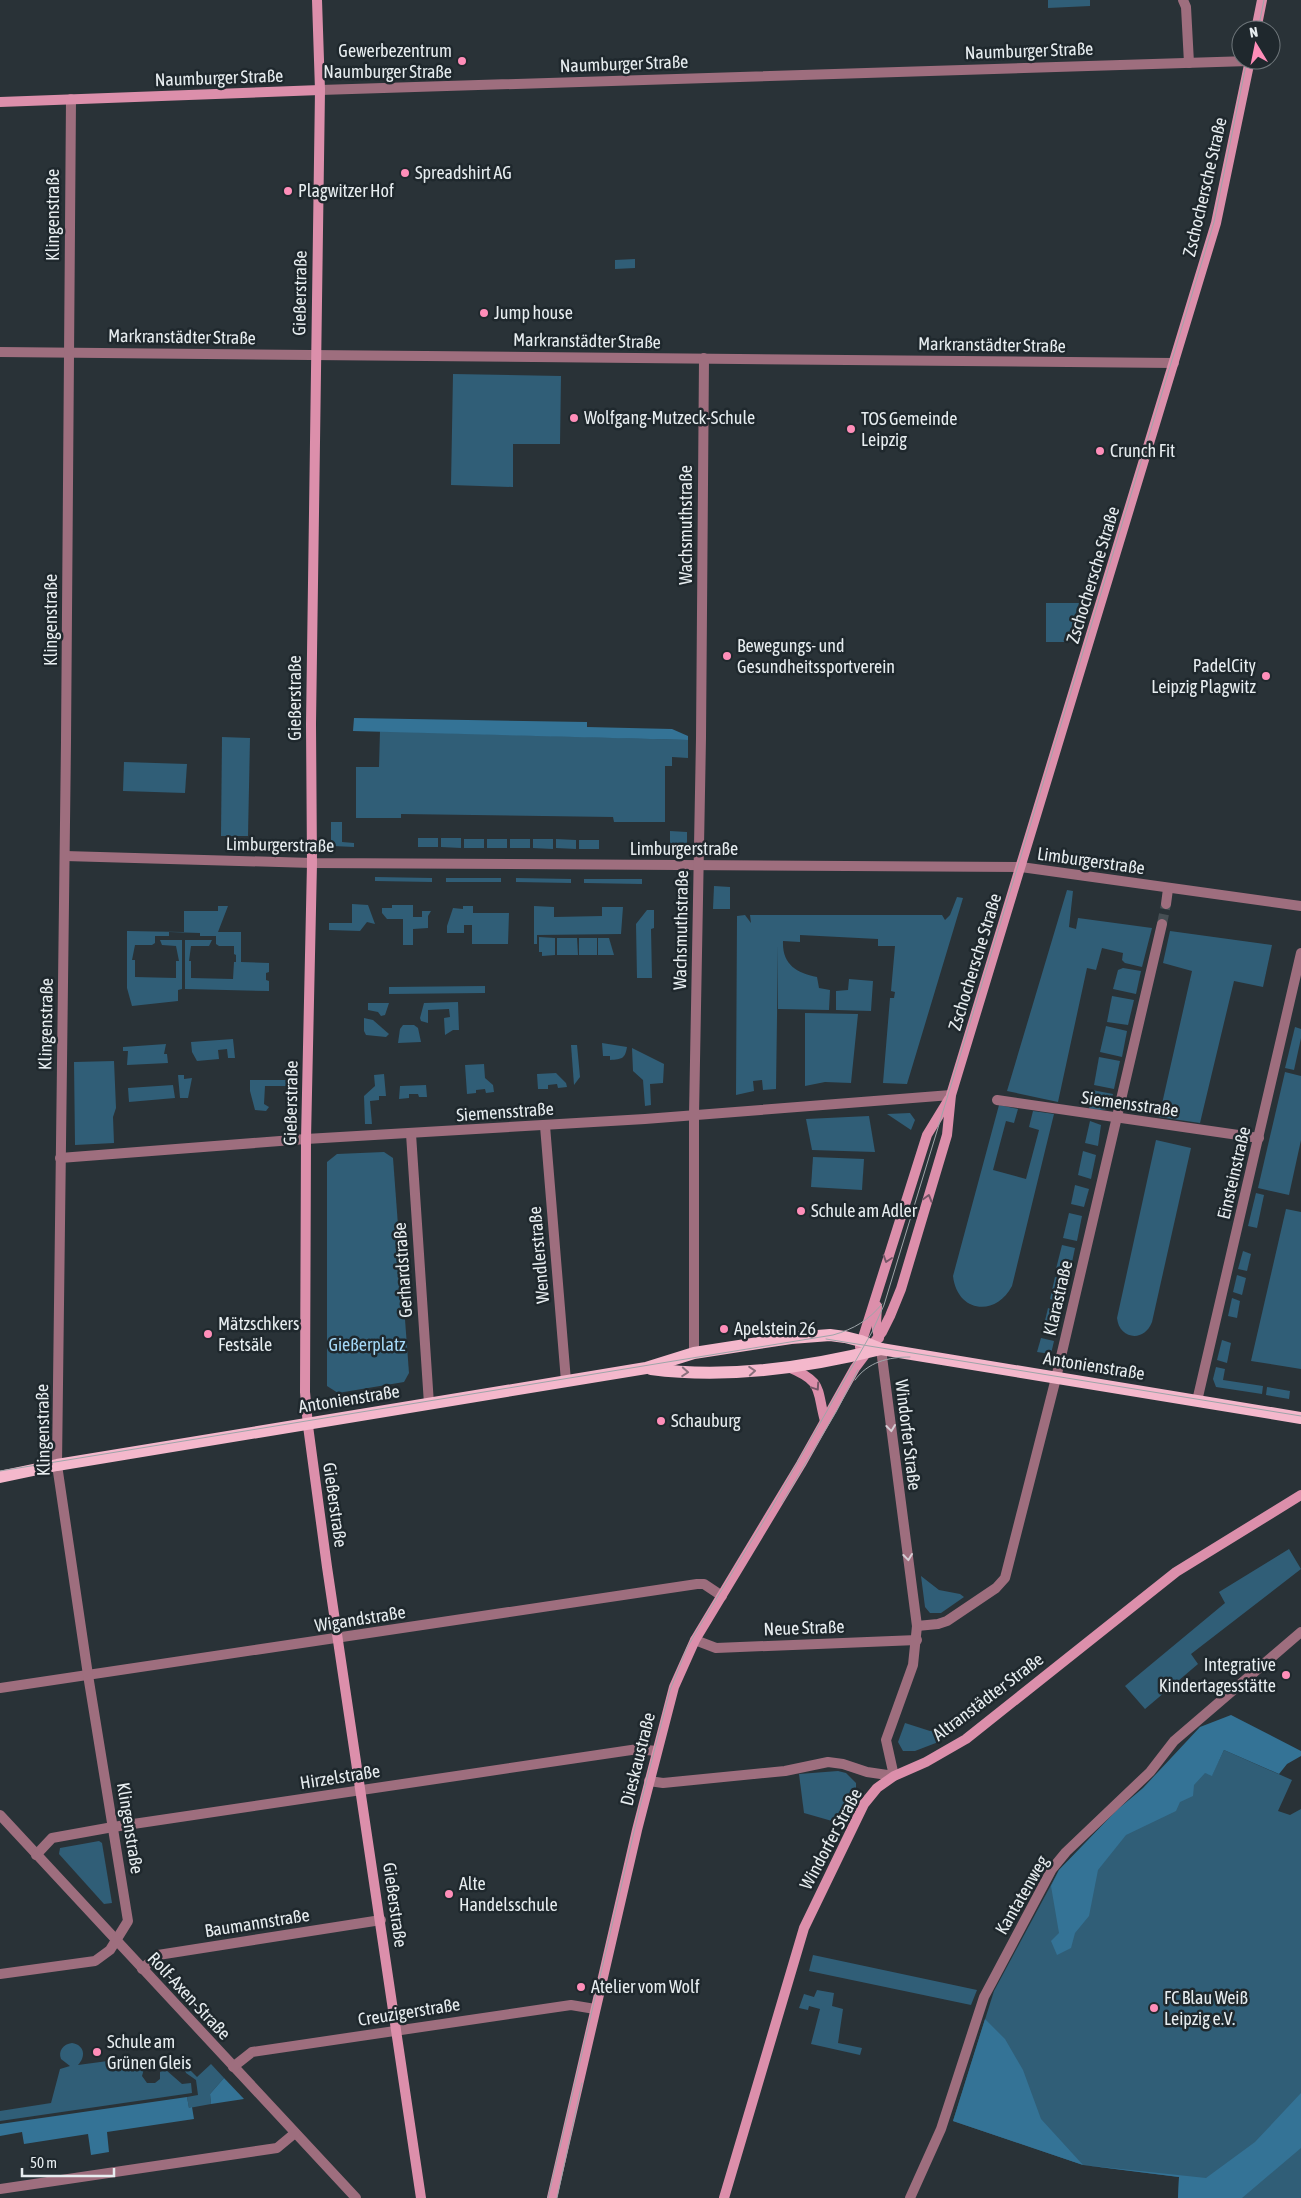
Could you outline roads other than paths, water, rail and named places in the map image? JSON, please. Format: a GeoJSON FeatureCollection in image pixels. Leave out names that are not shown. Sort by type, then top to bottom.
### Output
{"type":"FeatureCollection","features":[{"type":"Feature","properties":{"kind":"main road","name":"Antonienstraße"},"geometry":{"type":"LineString","coordinates":[[0,1472],[57,1465],[646,1368],[694,1353],[830,1335],[870,1347],[1301,1418]]}},
{"type":"Feature","properties":{"kind":"main road","name":"Antonienstraße"},"geometry":{"type":"LineString","coordinates":[[646,1368],[717,1373],[788,1367],[821,1363],[870,1347]]}},
{"type":"Feature","properties":{"kind":"main road","name":"Antonienstraße"},"geometry":{"type":"LineString","coordinates":[[0,1477],[57,1465]]}},
{"type":"Feature","properties":{"kind":"street","name":"Gießerstraße"},"geometry":{"type":"LineString","coordinates":[[317,0],[320,90],[311,724],[312,863],[306,1140],[305,1392],[307,1424],[338,1639],[422,2198]]}},
{"type":"Feature","properties":{"kind":"street"},"geometry":{"type":"LineString","coordinates":[[1183,0],[1186,7],[1189,63]]}},
{"type":"Feature","properties":{"kind":"street"},"geometry":{"type":"LineString","coordinates":[[1258,20],[1262,0]]}},
{"type":"Feature","properties":{"kind":"street","name":"Naumburger Straße"},"geometry":{"type":"LineString","coordinates":[[0,102],[907,70],[1231,61]]}},
{"type":"Feature","properties":{"kind":"street","name":"Zschochersche Straße"},"geometry":{"type":"LineString","coordinates":[[855,1368],[890,1316],[904,1280],[947,1135],[952,1095],[1216,223],[1248,70]]}},
{"type":"Feature","properties":{"kind":"street","name":"Klingenstraße"},"geometry":{"type":"LineString","coordinates":[[71,99],[65,856],[57,1465],[88,1675],[128,1921],[117,1942]]}},
{"type":"Feature","properties":{"kind":"street","name":"Markranstädter Straße"},"geometry":{"type":"LineString","coordinates":[[0,352],[1174,363]]}},
{"type":"Feature","properties":{"kind":"street","name":"Wachsmuthstraße"},"geometry":{"type":"LineString","coordinates":[[694,1353],[694,1115],[699,866],[704,358]]}},
{"type":"Feature","properties":{"kind":"street","name":"Limburgerstraße"},"geometry":{"type":"LineString","coordinates":[[65,856],[312,863],[1021,867],[1168,889],[1301,906]]}},
{"type":"Feature","properties":{"kind":"street"},"geometry":{"type":"LineString","coordinates":[[1166,904],[1168,889]]}},
{"type":"Feature","properties":{"kind":"street","name":"Klarastraße"},"geometry":{"type":"LineString","coordinates":[[917,1626],[938,1624],[946,1621],[996,1588],[1004,1578],[1056,1378],[1162,924]]}},
{"type":"Feature","properties":{"kind":"street","name":"Einsteinstraße"},"geometry":{"type":"LineString","coordinates":[[1197,1401],[1301,953]]}},
{"type":"Feature","properties":{"kind":"street","name":"Zschochersche Straße"},"geometry":{"type":"LineString","coordinates":[[870,1347],[880,1282],[927,1135],[952,1095]]}},
{"type":"Feature","properties":{"kind":"street","name":"Siemensstraße"},"geometry":{"type":"LineString","coordinates":[[60,1158],[306,1140],[545,1126],[952,1095]]}},
{"type":"Feature","properties":{"kind":"street","name":"Siemensstraße"},"geometry":{"type":"LineString","coordinates":[[997,1100],[1117,1119],[1258,1138]]}},
{"type":"Feature","properties":{"kind":"street","name":"Wendlerstraße"},"geometry":{"type":"LineString","coordinates":[[545,1126],[566,1381]]}},
{"type":"Feature","properties":{"kind":"street","name":"Gerhardstraße"},"geometry":{"type":"LineString","coordinates":[[411,1134],[429,1404]]}},
{"type":"Feature","properties":{"kind":"street","name":"Zschochersche Straße"},"geometry":{"type":"LineString","coordinates":[[870,1347],[880,1282]]}},
{"type":"Feature","properties":{"kind":"street","name":"Windorfer Straße"},"geometry":{"type":"LineString","coordinates":[[724,2198],[804,1928],[864,1804],[877,1788],[894,1776],[886,1740],[913,1665],[917,1626],[870,1347]]}},
{"type":"Feature","properties":{"kind":"street"},"geometry":{"type":"LineString","coordinates":[[788,1367],[806,1375],[816,1385],[821,1395],[825,1421]]}},
{"type":"Feature","properties":{"kind":"street","name":"Dieskaustraße"},"geometry":{"type":"LineString","coordinates":[[552,2198],[656,1751],[674,1687],[695,1640],[855,1368]]}},
{"type":"Feature","properties":{"kind":"street","name":"Altranstädter Straße"},"geometry":{"type":"LineString","coordinates":[[894,1776],[926,1762],[966,1739],[1176,1572],[1301,1494]]}},
{"type":"Feature","properties":{"kind":"street","name":"Wigandstraße"},"geometry":{"type":"LineString","coordinates":[[0,1688],[697,1584],[704,1584],[722,1596]]}},
{"type":"Feature","properties":{"kind":"street","name":"Kantatenweg"},"geometry":{"type":"LineString","coordinates":[[910,2198],[941,2129],[984,1996],[1052,1869],[1066,1852],[1150,1772],[1174,1741],[1301,1632]]}},
{"type":"Feature","properties":{"kind":"street","name":"Neue Straße"},"geometry":{"type":"LineString","coordinates":[[695,1640],[716,1648],[916,1640]]}},
{"type":"Feature","properties":{"kind":"street","name":"Hirzelstraße"},"geometry":{"type":"LineString","coordinates":[[36,1855],[52,1838],[113,1827],[638,1749],[656,1751]]}},
{"type":"Feature","properties":{"kind":"street"},"geometry":{"type":"LineString","coordinates":[[649,1781],[663,1783],[785,1771],[828,1762],[843,1764],[867,1772],[894,1776]]}},
{"type":"Feature","properties":{"kind":"street","name":"Rolf-Axen-Straße"},"geometry":{"type":"LineString","coordinates":[[0,1815],[356,2198]]}},
{"type":"Feature","properties":{"kind":"street","name":"Baumannstraße"},"geometry":{"type":"LineString","coordinates":[[142,1969],[158,1955],[381,1920]]}},
{"type":"Feature","properties":{"kind":"street"},"geometry":{"type":"LineString","coordinates":[[0,1974],[95,1961],[102,1957],[117,1942]]}},
{"type":"Feature","properties":{"kind":"street","name":"Creuzigerstraße"},"geometry":{"type":"LineString","coordinates":[[233,2067],[252,2052],[571,2004],[595,2009]]}},
{"type":"Feature","properties":{"kind":"street"},"geometry":{"type":"LineString","coordinates":[[0,2189],[277,2148],[295,2133]]}},
{"type":"Feature","properties":{"kind":"tunnel"},"geometry":{"type":"LineString","coordinates":[[1162,924],[1166,904]]}},
{"type":"Feature","properties":{"kind":"tram line"},"geometry":{"type":"LineString","coordinates":[[1260,20],[1264,0]]}},
{"type":"Feature","properties":{"kind":"tram line"},"geometry":{"type":"LineString","coordinates":[[548,2198],[640,1806],[670,1690],[687,1648],[771,1509],[872,1332],[884,1305],[1214,222],[1245,70]]}},
{"type":"Feature","properties":{"kind":"tram line"},"geometry":{"type":"LineString","coordinates":[[0,1471],[833,1335],[861,1323],[882,1304]]}},
{"type":"Feature","properties":{"kind":"tram line"},"geometry":{"type":"LineString","coordinates":[[826,1339],[1301,1416]]}},
{"type":"Feature","properties":{"kind":"tram line"},"geometry":{"type":"LineString","coordinates":[[855,1380],[866,1369],[879,1362],[894,1358],[910,1357]]}},
{"type":"Feature","properties":{"kind":"tram line"},"geometry":{"type":"LineString","coordinates":[[782,1503],[836,1412],[858,1370]]}},
{"type":"Feature","properties":{"kind":"tram line"},"geometry":{"type":"LineString","coordinates":[[557,2198],[582,2083]]}},
{"type":"Feature","properties":{"kind":"place","name":"Gewerbezentrum Naumburger Straße"},"geometry":{"type":"Point","coordinates":[462,61]}},
{"type":"Feature","properties":{"kind":"place","name":"Spreadshirt AG"},"geometry":{"type":"Point","coordinates":[405,173]}},
{"type":"Feature","properties":{"kind":"place","name":"Plagwitzer Hof"},"geometry":{"type":"Point","coordinates":[288,191]}},
{"type":"Feature","properties":{"kind":"place","name":"Jump house"},"geometry":{"type":"Point","coordinates":[484,313]}},
{"type":"Feature","properties":{"kind":"place","name":"Wolfgang-Mutzeck-Schule"},"geometry":{"type":"Point","coordinates":[574,418]}},
{"type":"Feature","properties":{"kind":"place","name":"TOS Gemeinde Leipzig"},"geometry":{"type":"Point","coordinates":[851,429]}},
{"type":"Feature","properties":{"kind":"place","name":"Crunch Fit"},"geometry":{"type":"Point","coordinates":[1100,451]}},
{"type":"Feature","properties":{"kind":"place","name":"Bewegungs- und Gesundheitssportverein"},"geometry":{"type":"Point","coordinates":[727,656]}},
{"type":"Feature","properties":{"kind":"place","name":"PadelCity Leipzig Plagwitz"},"geometry":{"type":"Point","coordinates":[1266,676]}},
{"type":"Feature","properties":{"kind":"place","name":"Schule am Adler"},"geometry":{"type":"Point","coordinates":[801,1211]}},
{"type":"Feature","properties":{"kind":"place","name":"Apelstein 26"},"geometry":{"type":"Point","coordinates":[724,1329]}},
{"type":"Feature","properties":{"kind":"place","name":"Mätzschkers Festsäle"},"geometry":{"type":"Point","coordinates":[208,1334]}},
{"type":"Feature","properties":{"kind":"place","name":"Schauburg"},"geometry":{"type":"Point","coordinates":[661,1421]}},
{"type":"Feature","properties":{"kind":"place","name":"Integrative Kindertagesstätte"},"geometry":{"type":"Point","coordinates":[1286,1675]}},
{"type":"Feature","properties":{"kind":"place","name":"Alte Handelsschule"},"geometry":{"type":"Point","coordinates":[449,1894]}},
{"type":"Feature","properties":{"kind":"place","name":"Atelier vom Wolf"},"geometry":{"type":"Point","coordinates":[581,1987]}},
{"type":"Feature","properties":{"kind":"place","name":"FC Blau Weiß Leipzig e.V."},"geometry":{"type":"Point","coordinates":[1154,2008]}},
{"type":"Feature","properties":{"kind":"place","name":"Schule am Grünen Gleis"},"geometry":{"type":"Point","coordinates":[97,2052]}},
{"type":"Feature","properties":{"kind":"park label","name":"Gießerplatz"},"geometry":{"type":"Point","coordinates":[367,1345]}}]}
